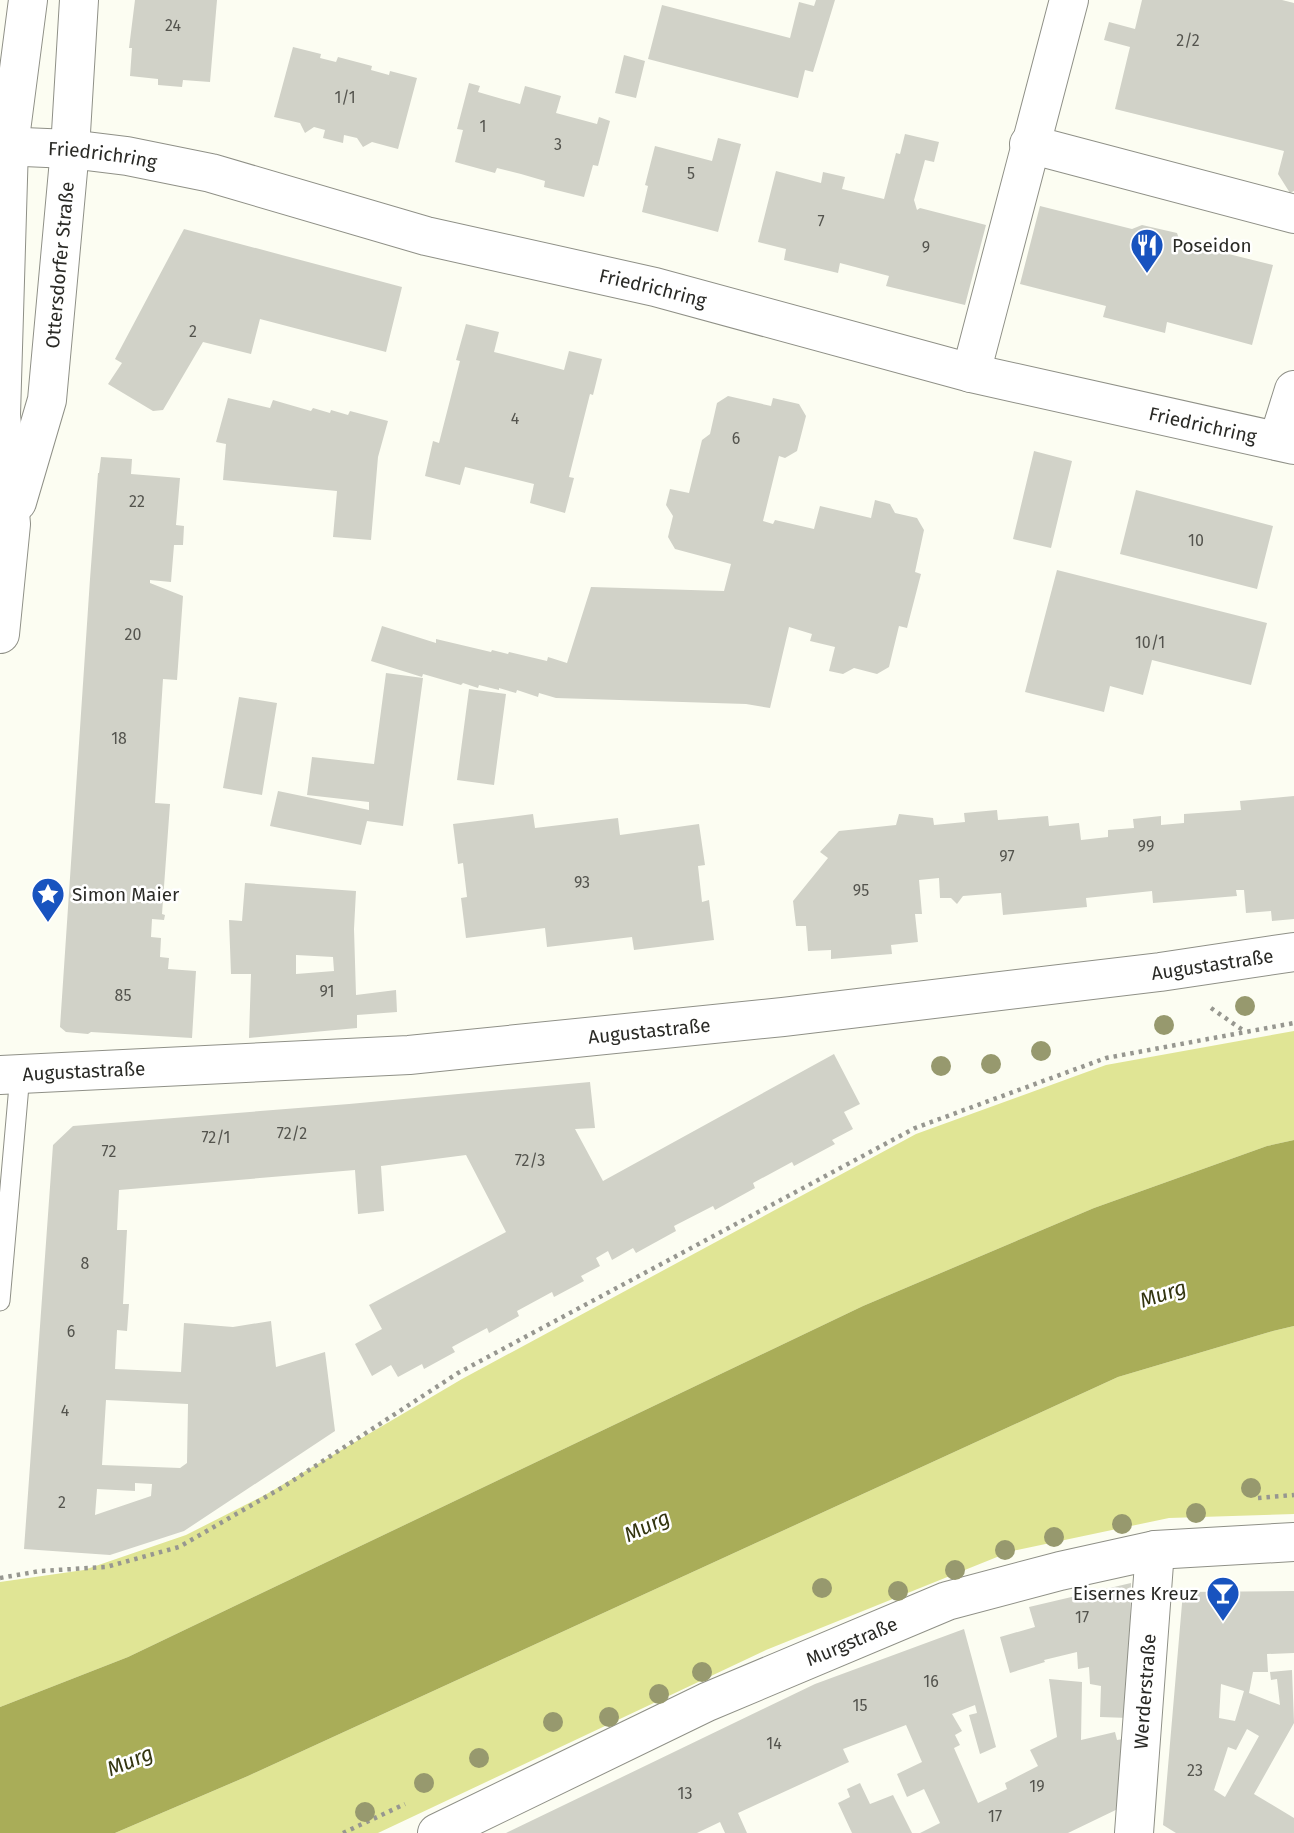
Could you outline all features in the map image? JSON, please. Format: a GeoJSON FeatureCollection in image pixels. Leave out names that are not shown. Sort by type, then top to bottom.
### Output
{"type":"FeatureCollection","features":[{"type":"Feature","properties":{"kind":"street","name":"Ottersdorfer Straße"},"geometry":{"type":"LineString","coordinates":[[0,634],[10,524],[1,415],[4,146],[28,0]]}},
{"type":"Feature","properties":{"kind":"street","name":"Ottersdorfer Straße"},"geometry":{"type":"LineString","coordinates":[[10,524],[47,400],[70,149],[79,0]]}},
{"type":"Feature","properties":{"kind":"street"},"geometry":{"type":"LineString","coordinates":[[971,373],[1069,0]]}},
{"type":"Feature","properties":{"kind":"street"},"geometry":{"type":"LineString","coordinates":[[1029,144],[1294,214]]}},
{"type":"Feature","properties":{"kind":"street","name":"Friedrichring"},"geometry":{"type":"LineString","coordinates":[[4,146],[70,149],[127,156],[211,173],[426,236],[655,287],[971,373],[1286,443]]}},
{"type":"Feature","properties":{"kind":"street"},"geometry":{"type":"LineString","coordinates":[[1286,443],[1294,390]]}},
{"type":"Feature","properties":{"kind":"street","name":"Augustastraße"},"geometry":{"type":"LineString","coordinates":[[10,1074],[409,1055],[783,1017],[1146,974],[1294,952]]}},
{"type":"Feature","properties":{"kind":"street","name":"Murgstraße"},"geometry":{"type":"LineString","coordinates":[[437,1833],[707,1702],[947,1601],[1060,1571],[1155,1550],[1294,1542]]}},
{"type":"Feature","properties":{"kind":"street","name":"Werderstraße"},"geometry":{"type":"LineString","coordinates":[[1134,1833],[1155,1550]]}},
{"type":"Feature","properties":{"kind":"lane"},"geometry":{"type":"LineString","coordinates":[[0,1301],[10,1074]]}},
{"type":"Feature","properties":{"kind":"path"},"geometry":{"type":"LineString","coordinates":[[0,1578],[40,1571],[106,1567],[179,1547],[283,1488],[458,1373],[915,1128],[1106,1058],[1294,1023]]}},
{"type":"Feature","properties":{"kind":"shaded area"},"geometry":{"type":"Polygon","coordinates":[[[1294,1031],[1294,1140],[1267,1146],[1094,1208],[863,1306],[128,1657],[0,1707],[0,1582],[84,1570],[186,1535],[265,1495],[462,1379],[916,1134],[1106,1065],[1294,1031]]]}},
{"type":"Feature","properties":{"kind":"shaded area"},"geometry":{"type":"Polygon","coordinates":[[[1294,1326],[1294,1514],[1169,1518],[1012,1551],[766,1650],[378,1833],[115,1833],[248,1776],[1118,1377],[1294,1326]]]}},
{"type":"Feature","properties":{"kind":"water","name":"Murg"},"geometry":{"type":"Polygon","coordinates":[[[1294,1140],[1294,1326],[1118,1377],[248,1776],[115,1833],[0,1833],[0,1707],[128,1657],[863,1306],[1094,1208],[1267,1146],[1294,1140]]]}},
{"type":"Feature","properties":{"kind":"building"},"geometry":{"type":"Polygon","coordinates":[[[135,0],[217,0],[210,82],[183,80],[182,87],[158,85],[158,79],[130,76],[132,48],[129,48],[135,0]]]}},
{"type":"Feature","properties":{"kind":"building"},"geometry":{"type":"Polygon","coordinates":[[[816,0],[835,0],[813,72],[805,70],[798,98],[648,59],[662,5],[790,38],[799,2],[814,6],[816,0]]]}},
{"type":"Feature","properties":{"kind":"building"},"geometry":{"type":"Polygon","coordinates":[[[1142,0],[1282,0],[1294,3],[1294,191],[1290,193],[1278,174],[1284,151],[1115,109],[1130,47],[1104,40],[1109,22],[1135,29],[1142,0]]]}},
{"type":"Feature","properties":{"kind":"building"},"geometry":{"type":"Polygon","coordinates":[[[293,47],[321,54],[320,58],[336,62],[338,57],[372,66],[371,70],[389,75],[390,71],[417,78],[398,149],[372,142],[363,147],[357,138],[344,135],[343,143],[323,138],[325,130],[314,127],[305,133],[300,123],[274,117],[293,47]]]}},
{"type":"Feature","properties":{"kind":"building"},"geometry":{"type":"Polygon","coordinates":[[[624,55],[645,61],[636,98],[615,93],[624,55]]]}},
{"type":"Feature","properties":{"kind":"building"},"geometry":{"type":"Polygon","coordinates":[[[469,83],[480,86],[478,92],[520,104],[525,86],[561,96],[556,113],[597,124],[599,117],[610,121],[598,166],[593,165],[584,197],[544,187],[545,181],[521,174],[497,168],[495,173],[455,162],[463,130],[457,129],[469,83]]]}},
{"type":"Feature","properties":{"kind":"building"},"geometry":{"type":"Polygon","coordinates":[[[905,134],[939,142],[934,162],[925,160],[914,200],[917,210],[920,208],[986,225],[965,305],[886,286],[889,276],[840,263],[838,273],[784,260],[786,249],[758,242],[776,171],[821,183],[823,172],[845,177],[842,189],[884,199],[896,153],[900,154],[905,134]]]}},
{"type":"Feature","properties":{"kind":"building"},"geometry":{"type":"Polygon","coordinates":[[[718,138],[741,144],[718,232],[642,212],[648,186],[645,185],[655,146],[712,161],[718,138]]]}},
{"type":"Feature","properties":{"kind":"building","name":"Poseidon"},"geometry":{"type":"Polygon","coordinates":[[[1040,206],[1132,229],[1142,225],[1177,233],[1180,242],[1273,265],[1252,345],[1167,322],[1165,333],[1103,317],[1106,306],[1020,284],[1040,206]]]}},
{"type":"Feature","properties":{"kind":"building"},"geometry":{"type":"Polygon","coordinates":[[[184,229],[402,287],[386,352],[260,319],[251,354],[203,342],[163,410],[153,411],[108,384],[122,363],[115,359],[184,229]]]}},
{"type":"Feature","properties":{"kind":"building"},"geometry":{"type":"Polygon","coordinates":[[[466,324],[499,332],[494,352],[564,370],[569,351],[602,359],[593,395],[590,394],[569,477],[574,478],[565,513],[530,503],[534,484],[465,467],[460,485],[425,476],[433,441],[439,443],[460,361],[456,360],[466,324]]]}},
{"type":"Feature","properties":{"kind":"building"},"geometry":{"type":"Polygon","coordinates":[[[728,396],[771,406],[773,398],[799,404],[806,416],[797,451],[785,458],[779,456],[763,521],[773,524],[775,520],[814,529],[820,506],[871,518],[875,500],[890,504],[895,513],[917,518],[924,530],[915,572],[921,574],[907,628],[899,626],[889,667],[877,674],[854,668],[843,674],[829,671],[835,647],[810,641],[812,634],[789,627],[770,708],[746,704],[556,698],[539,693],[538,697],[517,690],[516,693],[479,685],[478,688],[423,674],[422,677],[371,661],[382,626],[436,643],[436,639],[491,652],[509,652],[547,661],[548,657],[567,663],[591,587],[724,591],[731,564],[675,549],[668,537],[673,516],[666,505],[670,489],[689,493],[702,440],[710,434],[717,403],[728,396]]]}},
{"type":"Feature","properties":{"kind":"building"},"geometry":{"type":"Polygon","coordinates":[[[228,398],[270,408],[273,400],[311,411],[313,408],[348,415],[350,411],[388,421],[378,457],[371,540],[333,537],[337,491],[223,480],[226,444],[216,442],[228,398]]]}},
{"type":"Feature","properties":{"kind":"building"},"geometry":{"type":"Polygon","coordinates":[[[1034,451],[1072,461],[1051,548],[1013,539],[1034,451]]]}},
{"type":"Feature","properties":{"kind":"building"},"geometry":{"type":"Polygon","coordinates":[[[101,457],[132,459],[131,474],[180,478],[176,525],[184,526],[183,545],[174,545],[171,582],[150,580],[150,583],[183,596],[177,680],[163,679],[155,803],[170,804],[162,914],[165,915],[164,920],[152,919],[151,937],[161,938],[160,957],[169,958],[168,969],[196,971],[192,1038],[91,1032],[88,1034],[66,1032],[60,1027],[90,579],[101,457]]]}},
{"type":"Feature","properties":{"kind":"building"},"geometry":{"type":"Polygon","coordinates":[[[1136,490],[1273,526],[1257,589],[1120,554],[1136,490]]]}},
{"type":"Feature","properties":{"kind":"building"},"geometry":{"type":"Polygon","coordinates":[[[1057,570],[1267,623],[1251,685],[1152,660],[1143,695],[1110,686],[1104,712],[1025,692],[1057,570]]]}},
{"type":"Feature","properties":{"kind":"building"},"geometry":{"type":"Polygon","coordinates":[[[386,673],[423,678],[403,826],[367,821],[361,845],[270,826],[278,791],[369,810],[369,802],[307,795],[312,757],[374,764],[386,673]]]}},
{"type":"Feature","properties":{"kind":"building"},"geometry":{"type":"Polygon","coordinates":[[[469,689],[506,694],[494,785],[457,780],[469,689]]]}},
{"type":"Feature","properties":{"kind":"building"},"geometry":{"type":"Polygon","coordinates":[[[239,697],[277,703],[262,795],[223,788],[239,697]]]}},
{"type":"Feature","properties":{"kind":"building"},"geometry":{"type":"Polygon","coordinates":[[[1294,796],[1294,919],[1272,921],[1271,911],[1246,913],[1244,890],[1236,890],[1237,896],[1153,903],[1152,891],[1086,898],[1087,907],[1003,915],[1001,893],[963,896],[957,904],[951,898],[940,898],[939,878],[919,880],[922,914],[915,914],[918,942],[891,945],[892,954],[831,959],[831,950],[808,951],[806,926],[796,926],[793,901],[828,858],[820,852],[839,831],[896,825],[899,814],[933,818],[934,825],[965,822],[964,813],[997,810],[998,820],[1048,816],[1049,826],[1079,823],[1081,840],[1108,837],[1108,830],[1134,828],[1133,819],[1161,816],[1161,825],[1184,823],[1184,814],[1241,810],[1240,801],[1294,796]]]}},
{"type":"Feature","properties":{"kind":"building"},"geometry":{"type":"Polygon","coordinates":[[[533,814],[535,828],[618,818],[620,835],[699,824],[705,865],[698,866],[702,902],[709,900],[714,940],[634,950],[632,937],[547,947],[545,928],[466,938],[461,898],[467,897],[463,863],[458,864],[453,824],[533,814]]]}},
{"type":"Feature","properties":{"kind":"building"},"geometry":{"type":"Polygon","coordinates":[[[245,883],[356,891],[356,995],[396,990],[397,1012],[357,1015],[357,1028],[249,1038],[251,974],[231,974],[229,920],[242,921],[245,883]],[[296,955],[296,974],[334,971],[333,957],[296,955]]]}},
{"type":"Feature","properties":{"kind":"building"},"geometry":{"type":"Polygon","coordinates":[[[834,1054],[860,1104],[844,1112],[853,1129],[832,1140],[835,1144],[794,1166],[792,1162],[753,1183],[755,1188],[715,1210],[713,1206],[674,1226],[676,1231],[636,1253],[633,1248],[612,1260],[608,1251],[596,1258],[600,1266],[581,1276],[584,1281],[554,1297],[552,1292],[517,1311],[519,1316],[489,1333],[487,1328],[452,1347],[455,1352],[424,1369],[422,1364],[398,1377],[391,1365],[372,1376],[355,1344],[382,1329],[369,1305],[506,1232],[466,1155],[381,1166],[384,1211],[358,1214],[355,1170],[119,1190],[117,1230],[127,1230],[123,1304],[129,1304],[127,1331],[117,1330],[115,1369],[181,1372],[184,1323],[233,1327],[271,1321],[276,1367],[325,1352],[335,1431],[184,1531],[110,1555],[24,1549],[53,1145],[73,1126],[590,1082],[595,1128],[575,1129],[603,1181],[834,1054]],[[106,1400],[102,1465],[180,1468],[187,1463],[188,1404],[106,1400]],[[135,1483],[135,1491],[97,1489],[95,1515],[151,1496],[152,1484],[135,1483]]]}},
{"type":"Feature","properties":{"kind":"building"},"geometry":{"type":"Polygon","coordinates":[[[1131,1583],[1129,1718],[1100,1717],[1101,1686],[1090,1684],[1089,1667],[1078,1669],[1077,1652],[1044,1660],[1045,1662],[1010,1673],[1000,1637],[1035,1627],[1029,1607],[1131,1583]]]}},
{"type":"Feature","properties":{"kind":"building"},"geometry":{"type":"Polygon","coordinates":[[[1294,1591],[1294,1653],[1267,1654],[1268,1672],[1253,1672],[1249,1693],[1280,1705],[1277,1679],[1271,1680],[1270,1672],[1292,1670],[1294,1723],[1254,1794],[1294,1818],[1294,1833],[1176,1833],[1163,1825],[1183,1592],[1294,1591]],[[1221,1684],[1219,1718],[1235,1721],[1244,1691],[1221,1684]],[[1247,1729],[1236,1750],[1228,1747],[1214,1790],[1225,1797],[1259,1736],[1247,1729]]]}},
{"type":"Feature","properties":{"kind":"building"},"geometry":{"type":"Polygon","coordinates":[[[964,1629],[996,1747],[980,1754],[969,1715],[977,1713],[975,1705],[952,1714],[962,1731],[955,1735],[960,1745],[954,1748],[978,1803],[1007,1789],[1005,1783],[1038,1766],[1030,1750],[1057,1737],[1049,1679],[1082,1682],[1081,1740],[1115,1732],[1117,1740],[1129,1738],[1124,1806],[1068,1833],[920,1833],[940,1823],[924,1789],[907,1797],[897,1774],[922,1762],[906,1725],[843,1749],[849,1762],[738,1813],[747,1833],[725,1833],[720,1822],[697,1833],[506,1833],[815,1684],[964,1629]]]}},
{"type":"Feature","properties":{"kind":"building"},"geometry":{"type":"Polygon","coordinates":[[[860,1783],[870,1804],[893,1795],[912,1833],[852,1833],[838,1803],[850,1797],[847,1789],[860,1783]]]}},
{"type":"Feature","properties":{"kind":"place","name":"Poseidon"},"geometry":{"type":"Point","coordinates":[1147,275]}},
{"type":"Feature","properties":{"kind":"place","name":"Simon Maier"},"geometry":{"type":"Point","coordinates":[48,924]}},
{"type":"Feature","properties":{"kind":"place","name":"Eisernes Kreuz"},"geometry":{"type":"Point","coordinates":[1223,1623]}}]}
